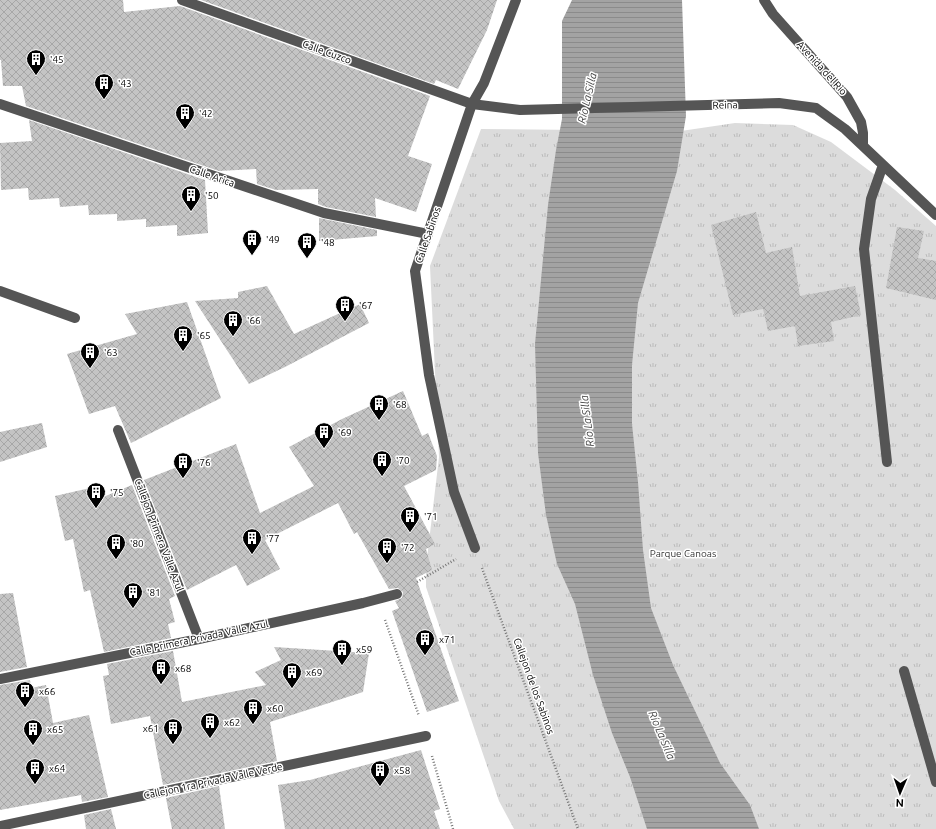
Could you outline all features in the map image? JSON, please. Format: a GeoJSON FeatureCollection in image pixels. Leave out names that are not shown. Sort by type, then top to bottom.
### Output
{"type":"FeatureCollection","features":[{"type":"Feature","properties":{"kind":"street","name":"Calle Cuzco"},"geometry":{"type":"LineString","coordinates":[[182,0],[472,104]]}},
{"type":"Feature","properties":{"kind":"street","name":"Calle Sabinos"},"geometry":{"type":"LineString","coordinates":[[475,548],[454,492],[430,375],[415,271],[472,104],[484,83],[516,0]]}},
{"type":"Feature","properties":{"kind":"street","name":"Avenida del Rio"},"geometry":{"type":"LineString","coordinates":[[764,0],[773,14],[848,97],[860,122],[863,133],[863,145]]}},
{"type":"Feature","properties":{"kind":"street","name":"Reina"},"geometry":{"type":"LineString","coordinates":[[472,104],[520,110],[778,103],[816,108],[845,129],[863,145],[936,215]]}},
{"type":"Feature","properties":{"kind":"street","name":"Calle Arica"},"geometry":{"type":"LineString","coordinates":[[0,104],[324,213],[428,234]]}},
{"type":"Feature","properties":{"kind":"street"},"geometry":{"type":"LineString","coordinates":[[883,165],[871,199],[864,249],[887,462]]}},
{"type":"Feature","properties":{"kind":"street"},"geometry":{"type":"LineString","coordinates":[[0,292],[76,318]]}},
{"type":"Feature","properties":{"kind":"street","name":"Callejon Primera Valle Azul"},"geometry":{"type":"LineString","coordinates":[[118,430],[199,639]]}},
{"type":"Feature","properties":{"kind":"street","name":"Calle Primera Privada Valle Azul"},"geometry":{"type":"LineString","coordinates":[[0,679],[199,639],[363,603],[397,594]]}},
{"type":"Feature","properties":{"kind":"street"},"geometry":{"type":"LineString","coordinates":[[904,671],[936,782]]}},
{"type":"Feature","properties":{"kind":"street","name":"Callejon 1ra Privada Valle Verde"},"geometry":{"type":"LineString","coordinates":[[0,826],[426,736]]}},
{"type":"Feature","properties":{"kind":"path"},"geometry":{"type":"LineString","coordinates":[[397,594],[475,548]]}},
{"type":"Feature","properties":{"kind":"path","name":"Callejon de los Sabinos"},"geometry":{"type":"LineString","coordinates":[[475,548],[578,829]]}},
{"type":"Feature","properties":{"kind":"green space","name":"Parque Canoas"},"geometry":{"type":"Polygon","coordinates":[[[735,123],[793,125],[831,142],[895,190],[936,226],[936,829],[514,829],[499,801],[426,587],[426,567],[439,457],[430,266],[481,129],[681,131],[735,123]]]}},
{"type":"Feature","properties":{"kind":"water","name":"Río La Silla"},"geometry":{"type":"Polygon","coordinates":[[[572,0],[682,0],[686,116],[677,171],[638,303],[632,365],[632,424],[643,550],[651,608],[673,665],[720,763],[750,805],[759,829],[647,829],[630,777],[612,733],[593,675],[575,604],[557,564],[546,515],[538,453],[535,344],[548,205],[562,119],[562,21],[572,0]]]}},
{"type":"Feature","properties":{"kind":"building"},"geometry":{"type":"Polygon","coordinates":[[[0,0],[123,0],[124,12],[180,6],[430,96],[408,156],[432,164],[416,212],[375,198],[376,217],[326,207],[318,204],[318,189],[276,190],[257,184],[256,169],[219,171],[26,106],[22,86],[3,86],[0,60],[0,0]]]}},
{"type":"Feature","properties":{"kind":"building"},"geometry":{"type":"Polygon","coordinates":[[[201,0],[497,0],[487,30],[458,89],[436,80],[434,84],[201,0]]]}},
{"type":"Feature","properties":{"kind":"building"},"geometry":{"type":"Polygon","coordinates":[[[29,120],[205,180],[208,233],[177,236],[177,225],[146,227],[146,219],[117,221],[117,214],[89,215],[88,205],[60,207],[59,198],[29,200],[28,188],[1,190],[0,143],[32,141],[29,120]]]}},
{"type":"Feature","properties":{"kind":"building"},"geometry":{"type":"Polygon","coordinates":[[[756,212],[766,253],[792,247],[800,296],[855,286],[861,315],[831,322],[834,341],[798,346],[795,326],[768,331],[763,309],[733,315],[711,225],[756,212]]]}},
{"type":"Feature","properties":{"kind":"building"},"geometry":{"type":"Polygon","coordinates":[[[319,218],[377,230],[377,236],[319,241],[319,218]]]}},
{"type":"Feature","properties":{"kind":"building"},"geometry":{"type":"Polygon","coordinates":[[[897,227],[924,231],[918,258],[936,261],[936,300],[886,288],[897,227]]]}},
{"type":"Feature","properties":{"kind":"building"},"geometry":{"type":"Polygon","coordinates":[[[267,286],[294,334],[360,304],[369,323],[249,384],[195,301],[238,298],[238,292],[267,286]]]}},
{"type":"Feature","properties":{"kind":"building"},"geometry":{"type":"Polygon","coordinates":[[[187,302],[221,398],[131,443],[115,406],[89,414],[67,354],[137,334],[125,314],[187,302]]]}},
{"type":"Feature","properties":{"kind":"building"},"geometry":{"type":"Polygon","coordinates":[[[403,391],[422,436],[428,433],[437,456],[436,470],[404,486],[435,544],[426,549],[432,570],[416,578],[459,701],[427,712],[392,611],[399,608],[395,601],[402,598],[403,592],[398,588],[389,589],[357,532],[354,534],[338,503],[265,540],[280,569],[247,586],[236,565],[187,590],[144,480],[236,444],[260,513],[314,486],[289,447],[342,419],[403,391]]]}},
{"type":"Feature","properties":{"kind":"building"},"geometry":{"type":"Polygon","coordinates":[[[42,423],[47,447],[0,462],[0,432],[42,423]]]}},
{"type":"Feature","properties":{"kind":"building"},"geometry":{"type":"Polygon","coordinates":[[[132,485],[175,596],[169,599],[175,622],[168,624],[171,638],[104,652],[90,590],[84,592],[73,539],[65,541],[55,496],[90,488],[96,500],[132,485]]]}},
{"type":"Feature","properties":{"kind":"building"},"geometry":{"type":"Polygon","coordinates":[[[13,593],[27,667],[0,672],[0,594],[13,593]]]}},
{"type":"Feature","properties":{"kind":"building"},"geometry":{"type":"Polygon","coordinates":[[[274,647],[369,653],[363,692],[270,722],[277,761],[163,785],[150,716],[111,724],[103,676],[109,675],[107,664],[173,651],[182,702],[266,685],[255,672],[281,660],[274,647]]]}},
{"type":"Feature","properties":{"kind":"building"},"geometry":{"type":"Polygon","coordinates":[[[30,680],[31,688],[46,685],[53,723],[89,715],[108,797],[82,802],[81,795],[0,810],[0,685],[30,680]]]}},
{"type":"Feature","properties":{"kind":"building"},"geometry":{"type":"Polygon","coordinates":[[[421,750],[440,809],[434,811],[440,829],[285,829],[278,785],[310,780],[421,750]]]}},
{"type":"Feature","properties":{"kind":"building"},"geometry":{"type":"Polygon","coordinates":[[[219,786],[225,829],[172,829],[166,798],[219,786]]]}},
{"type":"Feature","properties":{"kind":"building"},"geometry":{"type":"Polygon","coordinates":[[[111,809],[116,829],[86,829],[84,815],[111,809]]]}},
{"type":"Feature","properties":{"kind":"place","name":"'45"},"geometry":{"type":"Point","coordinates":[36,76]}},
{"type":"Feature","properties":{"kind":"place","name":"'43"},"geometry":{"type":"Point","coordinates":[104,100]}},
{"type":"Feature","properties":{"kind":"place","name":"'42"},"geometry":{"type":"Point","coordinates":[185,130]}},
{"type":"Feature","properties":{"kind":"place","name":"'50"},"geometry":{"type":"Point","coordinates":[191,212]}},
{"type":"Feature","properties":{"kind":"place","name":"'49"},"geometry":{"type":"Point","coordinates":[252,256]}},
{"type":"Feature","properties":{"kind":"place","name":"'48"},"geometry":{"type":"Point","coordinates":[307,259]}},
{"type":"Feature","properties":{"kind":"place","name":"'67"},"geometry":{"type":"Point","coordinates":[345,322]}},
{"type":"Feature","properties":{"kind":"place","name":"'66"},"geometry":{"type":"Point","coordinates":[233,337]}},
{"type":"Feature","properties":{"kind":"place","name":"'65"},"geometry":{"type":"Point","coordinates":[183,352]}},
{"type":"Feature","properties":{"kind":"place","name":"'63"},"geometry":{"type":"Point","coordinates":[90,369]}},
{"type":"Feature","properties":{"kind":"place","name":"'68"},"geometry":{"type":"Point","coordinates":[379,421]}},
{"type":"Feature","properties":{"kind":"place","name":"'69"},"geometry":{"type":"Point","coordinates":[324,449]}},
{"type":"Feature","properties":{"kind":"place","name":"'70"},"geometry":{"type":"Point","coordinates":[382,477]}},
{"type":"Feature","properties":{"kind":"place","name":"'76"},"geometry":{"type":"Point","coordinates":[183,479]}},
{"type":"Feature","properties":{"kind":"place","name":"'75"},"geometry":{"type":"Point","coordinates":[96,509]}},
{"type":"Feature","properties":{"kind":"place","name":"'71"},"geometry":{"type":"Point","coordinates":[410,533]}},
{"type":"Feature","properties":{"kind":"place","name":"'77"},"geometry":{"type":"Point","coordinates":[252,555]}},
{"type":"Feature","properties":{"kind":"place","name":"'80"},"geometry":{"type":"Point","coordinates":[116,560]}},
{"type":"Feature","properties":{"kind":"place","name":"'72"},"geometry":{"type":"Point","coordinates":[387,564]}},
{"type":"Feature","properties":{"kind":"place","name":"'81"},"geometry":{"type":"Point","coordinates":[133,609]}},
{"type":"Feature","properties":{"kind":"place","name":"x71"},"geometry":{"type":"Point","coordinates":[425,656]}},
{"type":"Feature","properties":{"kind":"place","name":"x59"},"geometry":{"type":"Point","coordinates":[342,666]}},
{"type":"Feature","properties":{"kind":"place","name":"x68"},"geometry":{"type":"Point","coordinates":[161,685]}},
{"type":"Feature","properties":{"kind":"place","name":"x69"},"geometry":{"type":"Point","coordinates":[292,689]}},
{"type":"Feature","properties":{"kind":"place","name":"x66"},"geometry":{"type":"Point","coordinates":[25,708]}},
{"type":"Feature","properties":{"kind":"place","name":"x60"},"geometry":{"type":"Point","coordinates":[253,725]}},
{"type":"Feature","properties":{"kind":"place","name":"x62"},"geometry":{"type":"Point","coordinates":[210,739]}},
{"type":"Feature","properties":{"kind":"place","name":"x61"},"geometry":{"type":"Point","coordinates":[173,745]}},
{"type":"Feature","properties":{"kind":"place","name":"x65"},"geometry":{"type":"Point","coordinates":[33,746]}},
{"type":"Feature","properties":{"kind":"place","name":"x64"},"geometry":{"type":"Point","coordinates":[35,785]}},
{"type":"Feature","properties":{"kind":"place","name":"x58"},"geometry":{"type":"Point","coordinates":[380,787]}}]}
